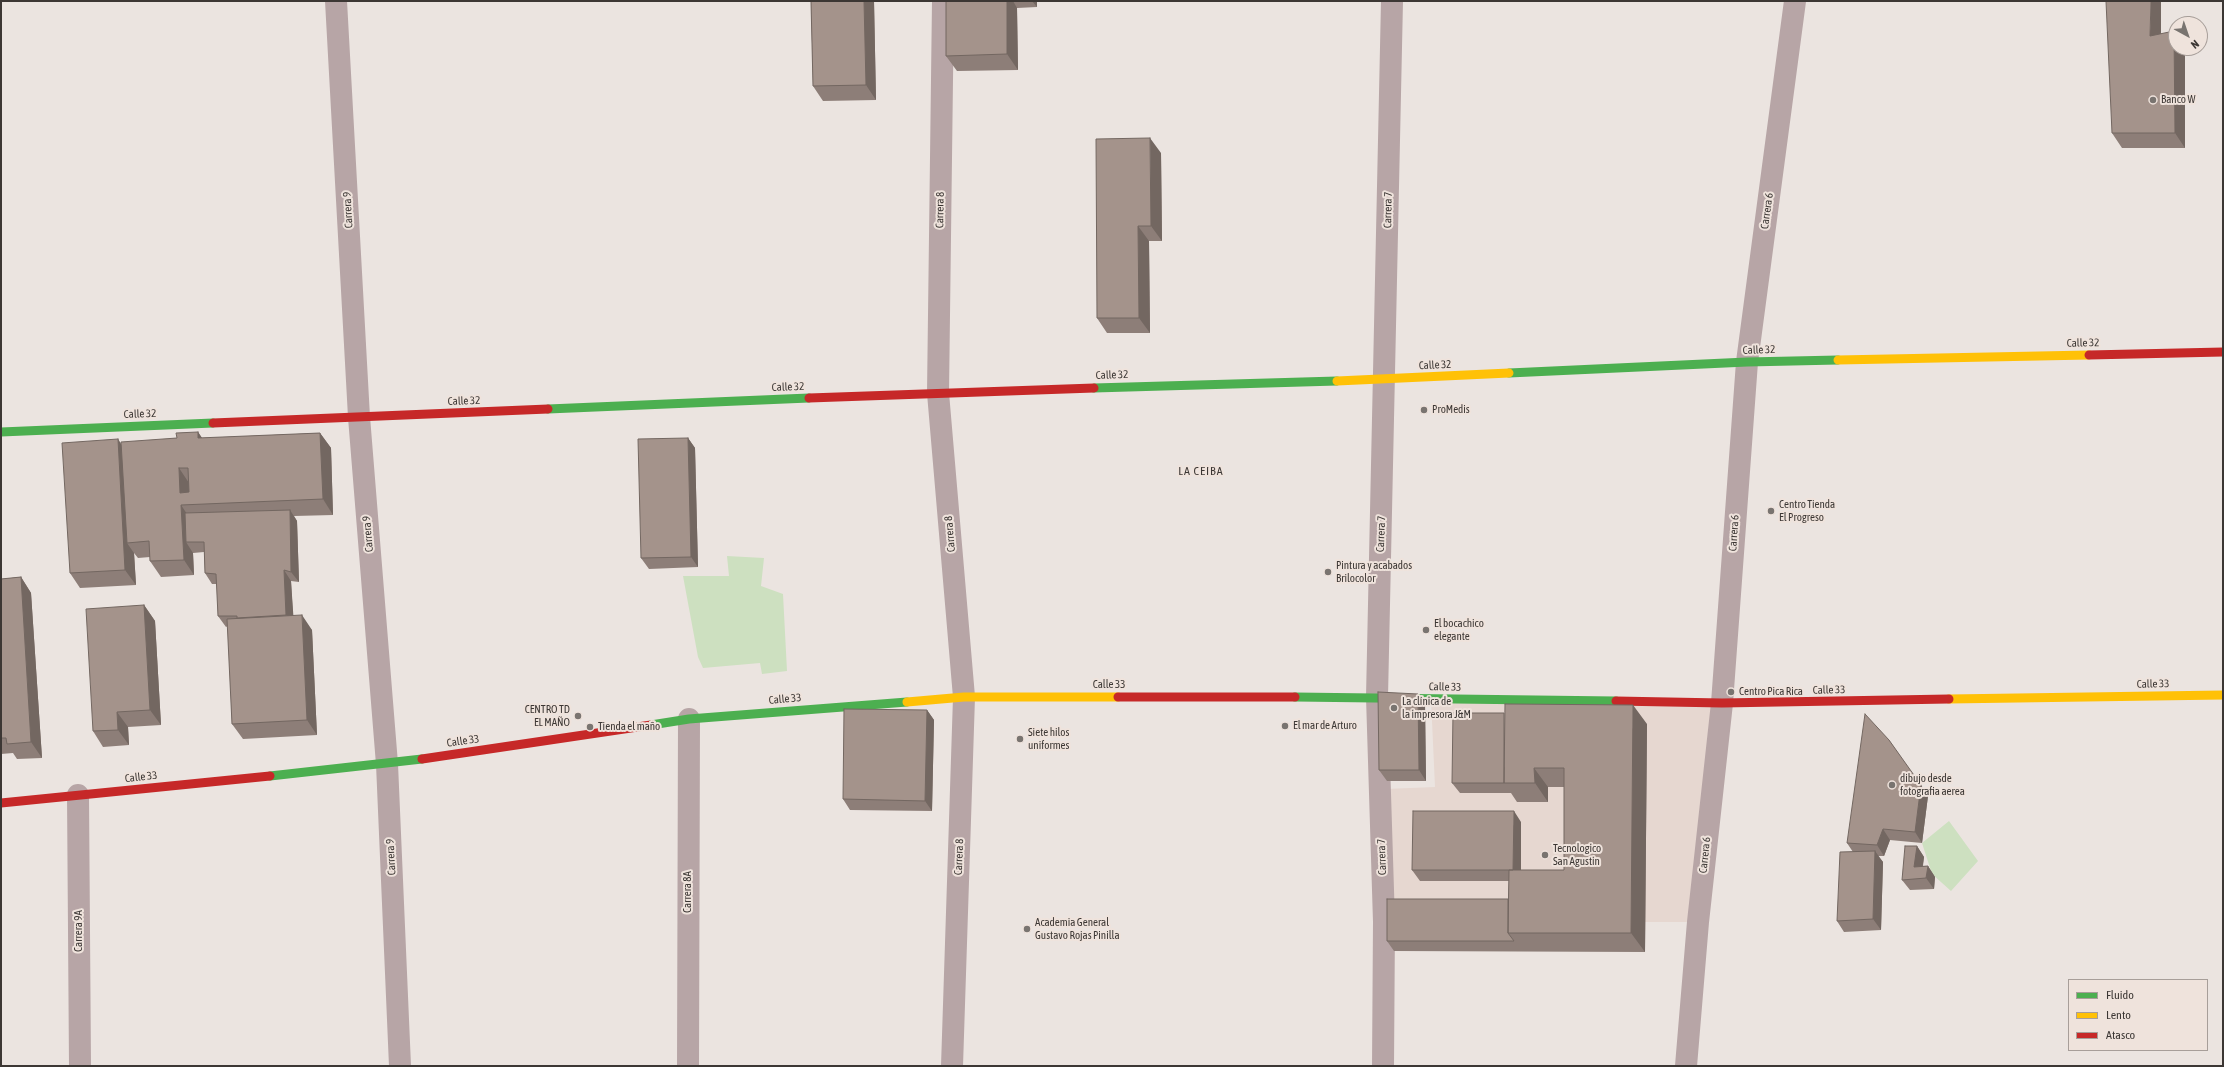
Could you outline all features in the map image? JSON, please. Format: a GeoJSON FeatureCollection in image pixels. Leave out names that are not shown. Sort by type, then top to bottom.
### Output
{"type":"FeatureCollection","features":[{"type":"Feature","properties":{"kind":"street","name":"Carrera 9"},"geometry":{"type":"LineString","coordinates":[[336,1],[358,417],[387,764],[400,1066]]}},
{"type":"Feature","properties":{"kind":"street","name":"Carrera 8"},"geometry":{"type":"LineString","coordinates":[[943,1],[938,393],[964,696],[952,1066]]}},
{"type":"Feature","properties":{"kind":"street","name":"Carrera 7"},"geometry":{"type":"LineString","coordinates":[[1383,1066],[1384,922],[1377,697],[1386,379],[1392,1]]}},
{"type":"Feature","properties":{"kind":"street","name":"Carrera 6"},"geometry":{"type":"LineString","coordinates":[[1686,1066],[1698,922],[1722,703],[1747,362],[1795,1]]}},
{"type":"Feature","properties":{"kind":"street","name":"Calle 32"},"geometry":{"type":"LineString","coordinates":[[1,432],[938,393],[1386,379],[1747,362],[2223,352]]}},
{"type":"Feature","properties":{"kind":"street","name":"Calle 33"},"geometry":{"type":"LineString","coordinates":[[1,803],[387,764],[689,719],[964,696],[1377,697],[1722,703],[2223,695]]}},
{"type":"Feature","properties":{"kind":"street","name":"Carrera 8A"},"geometry":{"type":"LineString","coordinates":[[688,1066],[689,719]]}},
{"type":"Feature","properties":{"kind":"street","name":"Carrera 9A"},"geometry":{"type":"LineString","coordinates":[[78,795],[80,1066]]}},
{"type":"Feature","properties":{"kind":"shaded area","name":"Tecnologico San Agustin"},"geometry":{"type":"Polygon","coordinates":[[[1431,699],[1722,703],[1698,922],[1384,922],[1385,789],[1435,787],[1431,699]]]}},
{"type":"Feature","properties":{"kind":"green space"},"geometry":{"type":"Polygon","coordinates":[[[727,556],[764,558],[761,586],[783,594],[787,671],[762,674],[760,663],[703,668],[698,657],[683,576],[729,576],[727,556]]]}},
{"type":"Feature","properties":{"kind":"green space","name":"dibujo desde fotografia aerea"},"geometry":{"type":"Polygon","coordinates":[[[1949,821],[1978,861],[1951,891],[1932,874],[1922,843],[1949,821]]]}},
{"type":"Feature","properties":{"kind":"building"},"geometry":{"type":"Polygon","coordinates":[[[811,1],[864,1],[866,85],[813,86],[811,1]]]}},
{"type":"Feature","properties":{"kind":"building"},"geometry":{"type":"Polygon","coordinates":[[[946,1],[1007,1],[1007,54],[946,56],[946,1]]]}},
{"type":"Feature","properties":{"kind":"building","name":"Banco W"},"geometry":{"type":"Polygon","coordinates":[[[2106,1],[2151,1],[2150,36],[2168,32],[2168,56],[2174,56],[2175,133],[2112,133],[2106,1]]]}},
{"type":"Feature","properties":{"kind":"building"},"geometry":{"type":"Polygon","coordinates":[[[1150,138],[1151,226],[1138,226],[1139,318],[1097,318],[1096,139],[1150,138]]]}},
{"type":"Feature","properties":{"kind":"building"},"geometry":{"type":"Polygon","coordinates":[[[198,432],[198,438],[320,433],[323,499],[181,505],[184,560],[150,561],[149,541],[127,543],[121,442],[177,438],[176,433],[198,432]],[[179,468],[180,493],[189,492],[188,468],[179,468]]]}},
{"type":"Feature","properties":{"kind":"building"},"geometry":{"type":"Polygon","coordinates":[[[688,438],[691,557],[641,558],[638,439],[688,438]]]}},
{"type":"Feature","properties":{"kind":"building"},"geometry":{"type":"Polygon","coordinates":[[[118,439],[125,570],[70,573],[62,443],[118,439]]]}},
{"type":"Feature","properties":{"kind":"building"},"geometry":{"type":"Polygon","coordinates":[[[290,510],[291,572],[284,570],[286,615],[237,618],[237,616],[218,616],[216,574],[205,573],[204,542],[186,542],[185,513],[290,510]]]}},
{"type":"Feature","properties":{"kind":"building"},"geometry":{"type":"Polygon","coordinates":[[[21,577],[31,742],[7,744],[6,738],[1,738],[1,579],[21,577]]]}},
{"type":"Feature","properties":{"kind":"building"},"geometry":{"type":"Polygon","coordinates":[[[144,605],[150,710],[117,712],[118,730],[93,731],[86,609],[144,605]]]}},
{"type":"Feature","properties":{"kind":"building"},"geometry":{"type":"Polygon","coordinates":[[[302,615],[307,720],[232,724],[227,619],[302,615]]]}},
{"type":"Feature","properties":{"kind":"building"},"geometry":{"type":"Polygon","coordinates":[[[1378,692],[1418,694],[1419,770],[1379,770],[1378,692]]]}},
{"type":"Feature","properties":{"kind":"building"},"geometry":{"type":"Polygon","coordinates":[[[1505,704],[1633,705],[1631,933],[1508,933],[1509,870],[1564,870],[1564,768],[1534,768],[1535,783],[1504,783],[1505,704]]]}},
{"type":"Feature","properties":{"kind":"building"},"geometry":{"type":"Polygon","coordinates":[[[844,709],[927,710],[925,801],[843,799],[844,709]]]}},
{"type":"Feature","properties":{"kind":"building"},"geometry":{"type":"Polygon","coordinates":[[[1453,713],[1504,713],[1504,783],[1452,783],[1453,713]]]}},
{"type":"Feature","properties":{"kind":"building","name":"dibujo desde fotografia aerea"},"geometry":{"type":"Polygon","coordinates":[[[1865,714],[1889,740],[1921,785],[1915,832],[1883,829],[1877,845],[1847,843],[1865,714]]]}},
{"type":"Feature","properties":{"kind":"building"},"geometry":{"type":"Polygon","coordinates":[[[1413,811],[1514,811],[1513,870],[1412,870],[1413,811]]]}},
{"type":"Feature","properties":{"kind":"building"},"geometry":{"type":"Polygon","coordinates":[[[1905,846],[1917,846],[1914,867],[1928,866],[1926,878],[1902,880],[1905,846]]]}},
{"type":"Feature","properties":{"kind":"building"},"geometry":{"type":"Polygon","coordinates":[[[1875,851],[1873,919],[1837,921],[1840,852],[1875,851]]]}},
{"type":"Feature","properties":{"kind":"building"},"geometry":{"type":"Polygon","coordinates":[[[1387,899],[1508,899],[1508,933],[1514,941],[1387,941],[1387,899]]]}},
{"type":"Feature","properties":{"kind":"traffic: fast"},"geometry":{"type":"LineString","coordinates":[[1509,373],[1747,362],[1838,360]]}},
{"type":"Feature","properties":{"kind":"traffic: fast"},"geometry":{"type":"LineString","coordinates":[[1094,388],[1337,381]]}},
{"type":"Feature","properties":{"kind":"traffic: fast"},"geometry":{"type":"LineString","coordinates":[[548,409],[809,398]]}},
{"type":"Feature","properties":{"kind":"traffic: fast"},"geometry":{"type":"LineString","coordinates":[[1,432],[213,423]]}},
{"type":"Feature","properties":{"kind":"traffic: fast"},"geometry":{"type":"LineString","coordinates":[[1295,697],[1616,701]]}},
{"type":"Feature","properties":{"kind":"traffic: fast"},"geometry":{"type":"LineString","coordinates":[[651,725],[689,719],[907,702]]}},
{"type":"Feature","properties":{"kind":"traffic: fast"},"geometry":{"type":"LineString","coordinates":[[270,776],[422,759]]}},
{"type":"Feature","properties":{"kind":"traffic: slow"},"geometry":{"type":"LineString","coordinates":[[1838,360],[2089,355]]}},
{"type":"Feature","properties":{"kind":"traffic: slow"},"geometry":{"type":"LineString","coordinates":[[1337,381],[1509,373]]}},
{"type":"Feature","properties":{"kind":"traffic: slow"},"geometry":{"type":"LineString","coordinates":[[1949,699],[2223,695]]}},
{"type":"Feature","properties":{"kind":"traffic: slow"},"geometry":{"type":"LineString","coordinates":[[907,702],[964,697],[1118,697]]}},
{"type":"Feature","properties":{"kind":"traffic: jam"},"geometry":{"type":"LineString","coordinates":[[2089,355],[2223,352]]}},
{"type":"Feature","properties":{"kind":"traffic: jam"},"geometry":{"type":"LineString","coordinates":[[809,398],[1094,388]]}},
{"type":"Feature","properties":{"kind":"traffic: jam"},"geometry":{"type":"LineString","coordinates":[[213,423],[548,409]]}},
{"type":"Feature","properties":{"kind":"traffic: jam"},"geometry":{"type":"LineString","coordinates":[[1118,697],[1295,697]]}},
{"type":"Feature","properties":{"kind":"traffic: jam"},"geometry":{"type":"LineString","coordinates":[[1616,701],[1722,703],[1949,699]]}},
{"type":"Feature","properties":{"kind":"traffic: jam"},"geometry":{"type":"LineString","coordinates":[[422,759],[651,725]]}},
{"type":"Feature","properties":{"kind":"traffic: jam"},"geometry":{"type":"LineString","coordinates":[[1,803],[270,776]]}},
{"type":"Feature","properties":{"kind":"place","name":"Banco W"},"geometry":{"type":"Point","coordinates":[2153,100]}},
{"type":"Feature","properties":{"kind":"place","name":"ProMedis"},"geometry":{"type":"Point","coordinates":[1424,410]}},
{"type":"Feature","properties":{"kind":"place","name":"Centro Tienda El Progreso"},"geometry":{"type":"Point","coordinates":[1771,511]}},
{"type":"Feature","properties":{"kind":"place","name":"Pintura y acabados Brilocolor"},"geometry":{"type":"Point","coordinates":[1328,572]}},
{"type":"Feature","properties":{"kind":"place","name":"El bocachico elegante"},"geometry":{"type":"Point","coordinates":[1426,630]}},
{"type":"Feature","properties":{"kind":"place","name":"Centro Pica Rica"},"geometry":{"type":"Point","coordinates":[1731,692]}},
{"type":"Feature","properties":{"kind":"place","name":"La clínica de la impresora J&M"},"geometry":{"type":"Point","coordinates":[1394,708]}},
{"type":"Feature","properties":{"kind":"place","name":"CENTRO TD EL MAÑO"},"geometry":{"type":"Point","coordinates":[578,716]}},
{"type":"Feature","properties":{"kind":"place","name":"El mar de Arturo"},"geometry":{"type":"Point","coordinates":[1285,726]}},
{"type":"Feature","properties":{"kind":"place","name":"Tienda el maño"},"geometry":{"type":"Point","coordinates":[590,727]}},
{"type":"Feature","properties":{"kind":"place","name":"Siete hilos uniformes"},"geometry":{"type":"Point","coordinates":[1020,739]}},
{"type":"Feature","properties":{"kind":"place","name":"dibujo desde fotografia aerea"},"geometry":{"type":"Point","coordinates":[1892,785]}},
{"type":"Feature","properties":{"kind":"place","name":"Tecnologico San Agustin"},"geometry":{"type":"Point","coordinates":[1545,855]}},
{"type":"Feature","properties":{"kind":"place","name":"Academia General Gustavo Rojas Pinilla"},"geometry":{"type":"Point","coordinates":[1027,929]}},
{"type":"Feature","properties":{"kind":"district","name":"LA CEIBA"},"geometry":{"type":"Point","coordinates":[1201,471]}}]}
